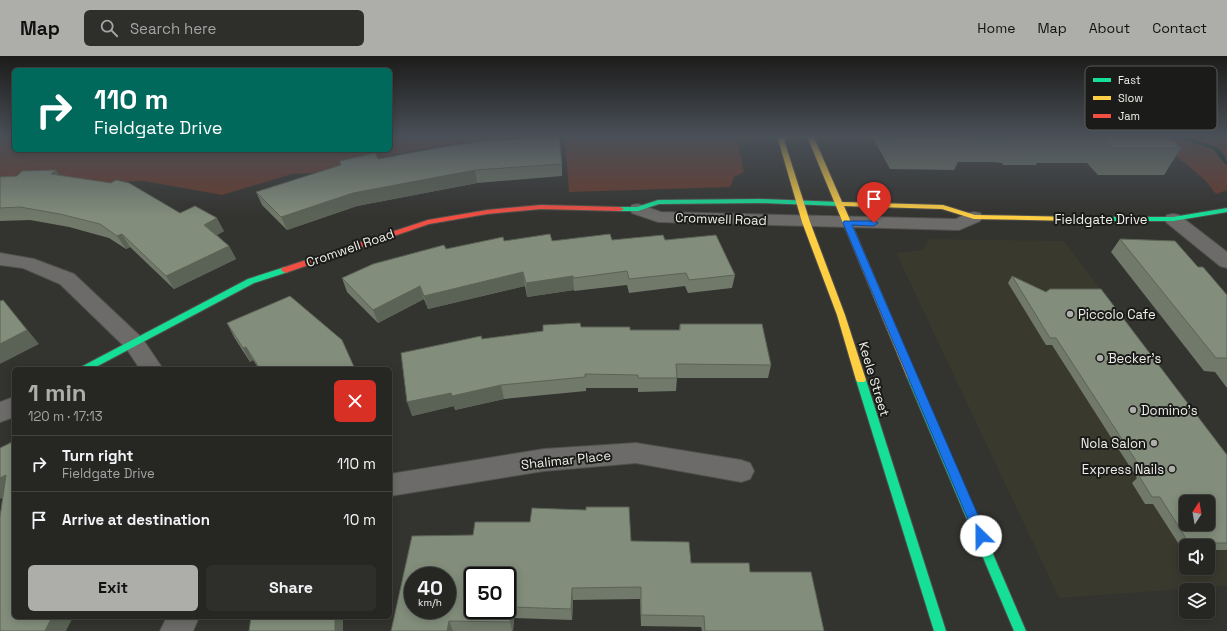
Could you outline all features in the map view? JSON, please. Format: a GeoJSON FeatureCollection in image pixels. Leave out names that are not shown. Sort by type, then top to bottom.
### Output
{"type":"FeatureCollection","features":[{"type":"Feature","properties":{"kind":"main road","name":"Keele Street"},"geometry":{"type":"LineString","coordinates":[[788,164],[799,202],[841,315],[940,631]]}},
{"type":"Feature","properties":{"kind":"main road"},"geometry":{"type":"LineString","coordinates":[[821,164],[1020,631]]}},
{"type":"Feature","properties":{"kind":"main road","name":"Cromwell Road"},"geometry":{"type":"LineString","coordinates":[[88,367],[251,281],[428,222],[487,212],[541,207],[638,209],[658,202],[799,202]]}},
{"type":"Feature","properties":{"kind":"main road","name":"Fieldgate Drive"},"geometry":{"type":"LineString","coordinates":[[799,202],[943,207],[974,217],[1104,220],[1173,219],[1227,210]]}},
{"type":"Feature","properties":{"kind":"street","name":"Cromwell Road"},"geometry":{"type":"LineString","coordinates":[[638,209],[658,217],[806,222]]}},
{"type":"Feature","properties":{"kind":"street","name":"Fieldgate Drive"},"geometry":{"type":"LineString","coordinates":[[806,222],[960,225],[974,217]]}},
{"type":"Feature","properties":{"kind":"street"},"geometry":{"type":"LineString","coordinates":[[1173,219],[1227,262]]}},
{"type":"Feature","properties":{"kind":"street"},"geometry":{"type":"LineString","coordinates":[[0,259],[27,263],[66,279],[134,343],[151,367]]}},
{"type":"Feature","properties":{"kind":"street"},"geometry":{"type":"LineString","coordinates":[[0,413],[12,407]]}},
{"type":"Feature","properties":{"kind":"street","name":"Shalimar Place"},"geometry":{"type":"LineString","coordinates":[[392,485],[544,460],[636,453],[741,471]]}},
{"type":"Feature","properties":{"kind":"street"},"geometry":{"type":"LineString","coordinates":[[176,631],[183,619]]}},
{"type":"Feature","properties":{"kind":"shaded area"},"geometry":{"type":"Polygon","coordinates":[[[0,164],[360,164],[331,172],[292,174],[222,195],[144,181],[0,185],[0,164]]]}},
{"type":"Feature","properties":{"kind":"shaded area"},"geometry":{"type":"Polygon","coordinates":[[[567,164],[742,164],[744,172],[734,177],[730,187],[569,192],[567,164]]]}},
{"type":"Feature","properties":{"kind":"shaded area"},"geometry":{"type":"Polygon","coordinates":[[[1186,164],[1227,164],[1227,190],[1216,194],[1205,180],[1186,164]]]}},
{"type":"Feature","properties":{"kind":"shaded area"},"geometry":{"type":"Polygon","coordinates":[[[929,239],[1064,241],[1227,456],[1227,586],[1215,587],[1215,583],[1179,583],[1179,589],[1059,598],[896,253],[923,250],[929,239]]]}},
{"type":"Feature","properties":{"kind":"building"},"geometry":{"type":"Polygon","coordinates":[[[341,164],[562,164],[475,170],[353,193],[281,217],[256,192],[341,164]]]}},
{"type":"Feature","properties":{"kind":"building"},"geometry":{"type":"Polygon","coordinates":[[[56,170],[51,174],[111,183],[116,180],[129,183],[180,213],[195,206],[217,218],[204,225],[229,246],[166,276],[122,234],[117,236],[100,224],[60,214],[20,207],[0,208],[0,177],[17,176],[22,171],[56,170]]]}},
{"type":"Feature","properties":{"kind":"building"},"geometry":{"type":"Polygon","coordinates":[[[550,234],[552,241],[610,234],[612,240],[663,235],[665,240],[716,235],[735,275],[689,280],[686,273],[629,279],[627,271],[574,278],[573,276],[526,283],[523,272],[424,296],[420,286],[373,310],[342,278],[373,264],[444,245],[446,249],[503,237],[504,241],[550,234]]]}},
{"type":"Feature","properties":{"kind":"building"},"geometry":{"type":"Polygon","coordinates":[[[1120,239],[1175,241],[1198,267],[1203,267],[1227,295],[1227,358],[1216,358],[1120,239]]]}},
{"type":"Feature","properties":{"kind":"building"},"geometry":{"type":"Polygon","coordinates":[[[1012,276],[1046,292],[1050,289],[1101,289],[1227,455],[1227,543],[1215,543],[1215,539],[1186,539],[1181,531],[1215,531],[1215,495],[1179,495],[1179,527],[1160,497],[1152,497],[1139,476],[1146,476],[1056,338],[1050,338],[1012,276]]]}},
{"type":"Feature","properties":{"kind":"building"},"geometry":{"type":"Polygon","coordinates":[[[290,296],[342,340],[354,367],[259,367],[246,347],[243,348],[227,323],[290,296]]]}},
{"type":"Feature","properties":{"kind":"building"},"geometry":{"type":"Polygon","coordinates":[[[3,300],[27,330],[0,344],[0,301],[3,300]]]}},
{"type":"Feature","properties":{"kind":"building"},"geometry":{"type":"Polygon","coordinates":[[[580,323],[581,327],[630,327],[630,330],[680,330],[680,324],[762,324],[771,365],[676,364],[677,378],[638,378],[638,375],[585,374],[585,377],[501,385],[452,396],[451,393],[407,402],[401,353],[481,336],[482,339],[543,331],[543,325],[580,323]]]}},
{"type":"Feature","properties":{"kind":"building"},"geometry":{"type":"Polygon","coordinates":[[[12,442],[12,619],[51,619],[45,631],[0,631],[0,517],[6,475],[0,478],[0,448],[12,442]]]}},
{"type":"Feature","properties":{"kind":"building"},"geometry":{"type":"Polygon","coordinates":[[[586,507],[629,507],[631,541],[689,542],[691,563],[749,563],[750,572],[811,572],[824,631],[705,631],[704,616],[641,615],[641,587],[572,588],[571,609],[516,607],[516,567],[464,567],[464,619],[510,619],[510,622],[449,621],[447,631],[391,631],[404,572],[404,619],[456,619],[456,567],[405,567],[412,536],[473,535],[475,522],[530,522],[532,508],[586,510],[586,507]]]}},
{"type":"Feature","properties":{"kind":"building"},"geometry":{"type":"Polygon","coordinates":[[[251,619],[335,619],[335,631],[249,631],[251,619]]]}},
{"type":"Feature","properties":{"kind":"traffic: fast"},"geometry":{"type":"LineString","coordinates":[[620,209],[638,209],[658,202],[760,201],[841,204]]}},
{"type":"Feature","properties":{"kind":"traffic: fast"},"geometry":{"type":"LineString","coordinates":[[1077,219],[1173,219],[1227,210]]}},
{"type":"Feature","properties":{"kind":"traffic: fast"},"geometry":{"type":"LineString","coordinates":[[88,367],[251,281],[285,270]]}},
{"type":"Feature","properties":{"kind":"traffic: fast"},"geometry":{"type":"LineString","coordinates":[[912,377],[1020,631]]}},
{"type":"Feature","properties":{"kind":"traffic: fast"},"geometry":{"type":"LineString","coordinates":[[861,380],[940,631]]}},
{"type":"Feature","properties":{"kind":"traffic: slow"},"geometry":{"type":"LineString","coordinates":[[788,164],[806,222],[841,315],[861,380]]}},
{"type":"Feature","properties":{"kind":"traffic: slow"},"geometry":{"type":"LineString","coordinates":[[822,164],[912,377]]}},
{"type":"Feature","properties":{"kind":"traffic: slow"},"geometry":{"type":"LineString","coordinates":[[841,204],[943,207],[974,217],[1077,219]]}},
{"type":"Feature","properties":{"kind":"traffic: jam"},"geometry":{"type":"LineString","coordinates":[[285,270],[428,222],[487,212],[541,207],[620,209]]}},
{"type":"Feature","properties":{"kind":"place","name":"Piccolo Cafe"},"geometry":{"type":"Point","coordinates":[1070,314]}},
{"type":"Feature","properties":{"kind":"place","name":"Becker's"},"geometry":{"type":"Point","coordinates":[1100,358]}},
{"type":"Feature","properties":{"kind":"place","name":"Domino's"},"geometry":{"type":"Point","coordinates":[1133,410]}},
{"type":"Feature","properties":{"kind":"place","name":"Nola Salon"},"geometry":{"type":"Point","coordinates":[1154,443]}},
{"type":"Feature","properties":{"kind":"place","name":"Express Nails"},"geometry":{"type":"Point","coordinates":[1172,469]}},
{"type":"Feature","properties":{"kind":"route"},"geometry":{"type":"LineString","coordinates":[[874,223],[847,223],[981,536]]}}]}
